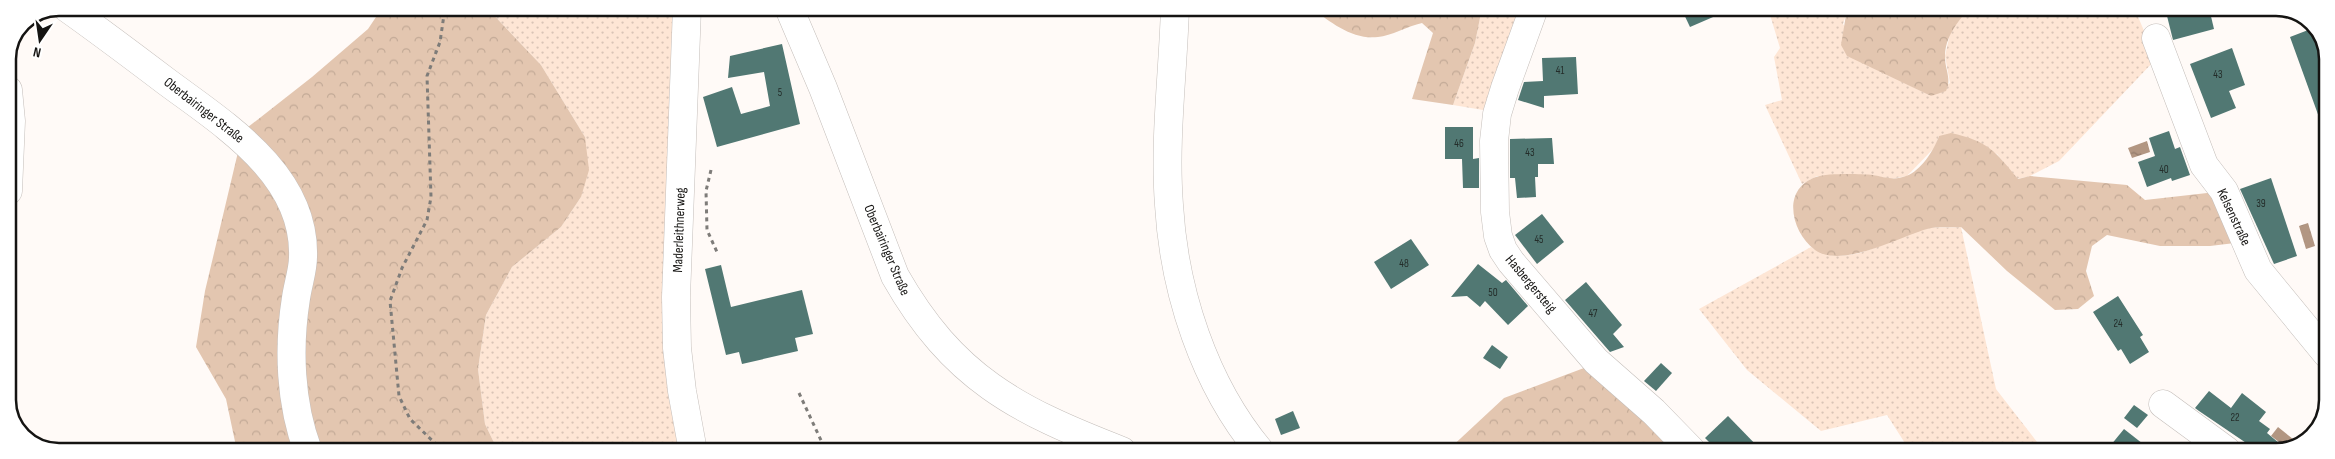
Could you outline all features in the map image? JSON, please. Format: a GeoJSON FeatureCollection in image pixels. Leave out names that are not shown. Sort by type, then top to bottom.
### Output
{"type":"FeatureCollection","features":[{"type":"Feature","properties":{"kind":"street","name":"Oberbairinger Straße"},"geometry":{"type":"LineString","coordinates":[[78,16],[239,135],[266,164],[288,195],[301,227],[303,257],[295,299],[293,364],[295,398],[305,443]]}},
{"type":"Feature","properties":{"kind":"street","name":"Maderleithnerweg"},"geometry":{"type":"LineString","coordinates":[[687,16],[676,298],[678,356],[692,443]]}},
{"type":"Feature","properties":{"kind":"street","name":"Oberbairinger Straße"},"geometry":{"type":"LineString","coordinates":[[793,16],[895,276],[917,312],[958,360],[983,382],[1011,401],[1040,417],[1103,443]]}},
{"type":"Feature","properties":{"kind":"street"},"geometry":{"type":"LineString","coordinates":[[1175,16],[1169,125],[1169,205],[1178,274],[1188,310],[1213,374],[1236,416],[1255,443]]}},
{"type":"Feature","properties":{"kind":"street","name":"Hasbergersteig"},"geometry":{"type":"LineString","coordinates":[[1531,16],[1498,114],[1493,168],[1498,236],[1503,250],[1511,262],[1596,361],[1654,412],[1684,443]]}},
{"type":"Feature","properties":{"kind":"street","name":"Kelsenstraße"},"geometry":{"type":"LineString","coordinates":[[2156,38],[2204,165],[2224,191],[2258,270],[2319,344]]}},
{"type":"Feature","properties":{"kind":"street"},"geometry":{"type":"LineString","coordinates":[[2163,404],[2215,443]]}},
{"type":"Feature","properties":{"kind":"path"},"geometry":{"type":"LineString","coordinates":[[434,443],[410,420],[399,396],[391,336],[390,301],[402,268],[427,220],[431,197],[427,76],[440,42],[444,16]]}},
{"type":"Feature","properties":{"kind":"path"},"geometry":{"type":"LineString","coordinates":[[711,170],[706,192],[706,230],[717,252]]}},
{"type":"Feature","properties":{"kind":"path"},"geometry":{"type":"LineString","coordinates":[[799,393],[822,443]]}},
{"type":"Feature","properties":{"kind":"shaded area"},"geometry":{"type":"Polygon","coordinates":[[[495,16],[682,16],[688,443],[494,443],[485,424],[478,369],[486,315],[512,267],[561,227],[581,197],[585,137],[541,65],[495,16]]]}},
{"type":"Feature","properties":{"kind":"shaded area"},"geometry":{"type":"Polygon","coordinates":[[[1480,16],[1526,16],[1489,111],[1453,105],[1475,43],[1480,16]]]}},
{"type":"Feature","properties":{"kind":"shaded area"},"geometry":{"type":"Polygon","coordinates":[[[1770,16],[1846,16],[1843,24],[1880,70],[1931,96],[1950,83],[1945,56],[1951,29],[1962,16],[2138,16],[2156,59],[2059,161],[2030,176],[2017,179],[1997,154],[1939,136],[1935,147],[1907,176],[1890,179],[1872,175],[1817,176],[1802,184],[1765,105],[1782,100],[1774,57],[1780,48],[1770,16]]]}},
{"type":"Feature","properties":{"kind":"shaded area"},"geometry":{"type":"Polygon","coordinates":[[[1961,227],[1996,389],[2038,443],[1905,443],[1887,415],[1821,431],[1747,370],[1699,309],[1811,247],[1825,254],[1840,256],[1855,254],[1930,228],[1961,227]]]}},
{"type":"Feature","properties":{"kind":"green space"},"geometry":{"type":"Polygon","coordinates":[[[377,16],[495,16],[541,65],[585,137],[589,170],[581,197],[561,227],[512,267],[486,315],[478,369],[485,424],[494,443],[235,443],[226,399],[196,347],[205,291],[243,131],[312,77],[368,29],[377,16]]]}},
{"type":"Feature","properties":{"kind":"green space"},"geometry":{"type":"Polygon","coordinates":[[[1323,16],[1480,16],[1475,43],[1453,105],[1412,99],[1433,33],[1422,23],[1388,35],[1369,37],[1351,33],[1323,16]]]}},
{"type":"Feature","properties":{"kind":"green space"},"geometry":{"type":"Polygon","coordinates":[[[1846,16],[1963,16],[1947,43],[1945,62],[1948,87],[1946,91],[1931,96],[1847,56],[1841,45],[1846,16]]]}},
{"type":"Feature","properties":{"kind":"green space"},"geometry":{"type":"Polygon","coordinates":[[[1951,133],[1964,136],[1990,148],[2018,179],[2030,176],[2127,185],[2145,200],[2216,192],[2235,243],[2210,246],[2160,246],[2107,235],[2092,246],[2086,271],[2094,296],[2078,309],[2055,310],[2007,271],[1961,227],[1927,229],[1871,250],[1840,256],[1826,255],[1815,250],[1800,233],[1793,211],[1794,201],[1798,191],[1805,183],[1816,177],[1828,175],[1873,175],[1885,178],[1906,176],[1922,165],[1939,136],[1951,133]]]}},
{"type":"Feature","properties":{"kind":"green space"},"geometry":{"type":"Polygon","coordinates":[[[1592,365],[1675,443],[1456,443],[1504,398],[1592,365]]]}},
{"type":"Feature","properties":{"kind":"water"},"geometry":{"type":"Polygon","coordinates":[[[2147,141],[2150,152],[2132,158],[2128,148],[2147,141]]]}},
{"type":"Feature","properties":{"kind":"water"},"geometry":{"type":"Polygon","coordinates":[[[2308,223],[2315,246],[2306,249],[2299,226],[2308,223]]]}},
{"type":"Feature","properties":{"kind":"water"},"geometry":{"type":"Polygon","coordinates":[[[2278,427],[2293,439],[2280,442],[2271,436],[2278,427]]]}},
{"type":"Feature","properties":{"kind":"building"},"geometry":{"type":"Polygon","coordinates":[[[1685,16],[1715,16],[1690,27],[1685,16]]]}},
{"type":"Feature","properties":{"kind":"building"},"geometry":{"type":"Polygon","coordinates":[[[2167,16],[2211,16],[2214,29],[2173,40],[2167,16]]]}},
{"type":"Feature","properties":{"kind":"building"},"geometry":{"type":"Polygon","coordinates":[[[2307,30],[2316,43],[2319,56],[2319,117],[2290,37],[2307,30]]]}},
{"type":"Feature","properties":{"kind":"building"},"geometry":{"type":"Polygon","coordinates":[[[782,44],[800,124],[717,147],[703,97],[732,87],[741,114],[770,106],[764,72],[728,78],[730,56],[782,44]]]}},
{"type":"Feature","properties":{"kind":"building"},"geometry":{"type":"Polygon","coordinates":[[[2232,48],[2245,85],[2229,91],[2236,108],[2211,118],[2190,64],[2232,48]]]}},
{"type":"Feature","properties":{"kind":"building"},"geometry":{"type":"Polygon","coordinates":[[[1576,57],[1578,94],[1544,96],[1544,108],[1518,100],[1524,82],[1543,81],[1542,58],[1576,57]]]}},
{"type":"Feature","properties":{"kind":"building"},"geometry":{"type":"Polygon","coordinates":[[[1445,127],[1473,127],[1473,159],[1479,158],[1479,188],[1463,188],[1462,159],[1445,159],[1445,127]]]}},
{"type":"Feature","properties":{"kind":"building"},"geometry":{"type":"Polygon","coordinates":[[[2169,131],[2175,149],[2180,147],[2190,175],[2172,181],[2171,178],[2147,187],[2138,162],[2155,156],[2149,138],[2169,131]]]}},
{"type":"Feature","properties":{"kind":"building"},"geometry":{"type":"Polygon","coordinates":[[[1552,138],[1554,164],[1538,164],[1538,177],[1535,177],[1536,197],[1517,198],[1515,178],[1510,178],[1510,139],[1552,138]]]}},
{"type":"Feature","properties":{"kind":"building"},"geometry":{"type":"Polygon","coordinates":[[[2271,178],[2297,256],[2274,264],[2240,189],[2271,178]]]}},
{"type":"Feature","properties":{"kind":"building"},"geometry":{"type":"Polygon","coordinates":[[[1542,214],[1564,242],[1537,264],[1515,235],[1542,214]]]}},
{"type":"Feature","properties":{"kind":"building"},"geometry":{"type":"Polygon","coordinates":[[[1411,239],[1429,265],[1391,289],[1374,262],[1411,239]]]}},
{"type":"Feature","properties":{"kind":"building"},"geometry":{"type":"Polygon","coordinates":[[[1478,264],[1502,283],[1506,280],[1528,306],[1508,325],[1485,301],[1480,307],[1467,296],[1451,297],[1478,264]]]}},
{"type":"Feature","properties":{"kind":"building"},"geometry":{"type":"Polygon","coordinates":[[[721,265],[731,307],[802,290],[813,334],[795,338],[798,351],[742,364],[739,352],[726,355],[705,269],[721,265]]]}},
{"type":"Feature","properties":{"kind":"building"},"geometry":{"type":"Polygon","coordinates":[[[1586,282],[1622,325],[1613,334],[1624,347],[1610,352],[1565,300],[1586,282]]]}},
{"type":"Feature","properties":{"kind":"building"},"geometry":{"type":"Polygon","coordinates":[[[2118,296],[2143,335],[2140,337],[2149,352],[2130,364],[2121,349],[2118,351],[2093,312],[2118,296]]]}},
{"type":"Feature","properties":{"kind":"building"},"geometry":{"type":"Polygon","coordinates":[[[1492,345],[1508,357],[1500,369],[1483,358],[1492,345]]]}},
{"type":"Feature","properties":{"kind":"building"},"geometry":{"type":"Polygon","coordinates":[[[1661,363],[1672,373],[1656,391],[1644,381],[1661,363]]]}},
{"type":"Feature","properties":{"kind":"building"},"geometry":{"type":"Polygon","coordinates":[[[2209,391],[2231,408],[2242,393],[2266,412],[2259,421],[2270,429],[2267,433],[2278,443],[2246,443],[2195,408],[2209,391]]]}},
{"type":"Feature","properties":{"kind":"building"},"geometry":{"type":"Polygon","coordinates":[[[2134,405],[2148,415],[2137,428],[2124,418],[2134,405]]]}},
{"type":"Feature","properties":{"kind":"building"},"geometry":{"type":"Polygon","coordinates":[[[1293,411],[1300,428],[1281,435],[1275,419],[1293,411]]]}},
{"type":"Feature","properties":{"kind":"building"},"geometry":{"type":"Polygon","coordinates":[[[1728,416],[1754,443],[1710,443],[1705,438],[1728,416]]]}},
{"type":"Feature","properties":{"kind":"building"},"geometry":{"type":"Polygon","coordinates":[[[2124,429],[2142,443],[2113,443],[2124,429]]]}}]}
